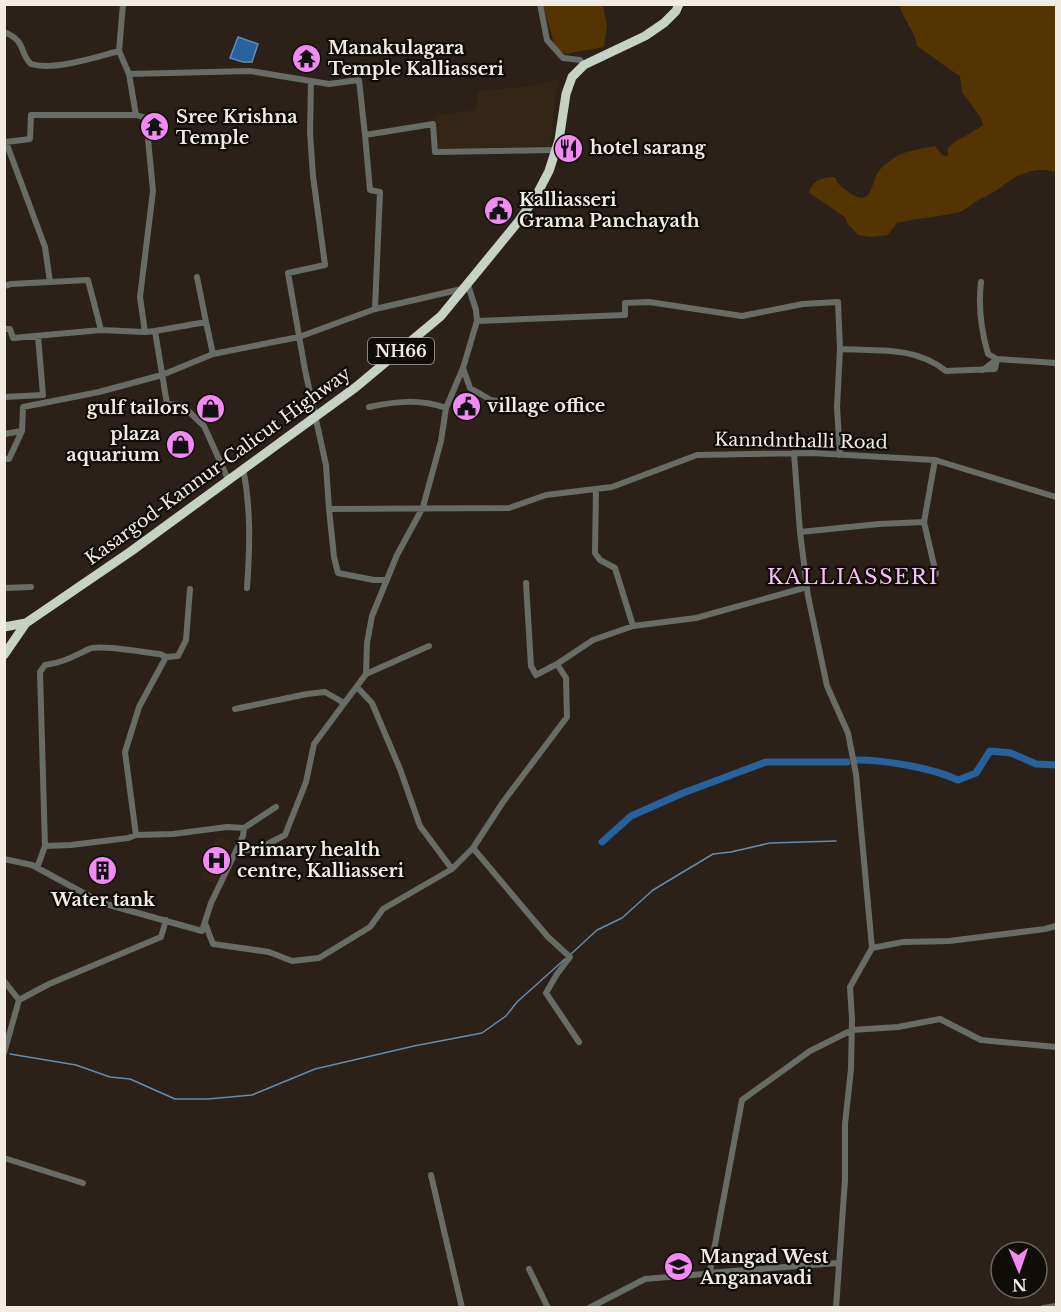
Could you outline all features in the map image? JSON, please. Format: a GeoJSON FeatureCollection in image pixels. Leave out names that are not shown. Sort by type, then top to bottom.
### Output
{"type":"FeatureCollection","features":[{"type":"Feature","properties":{"kind":"highway"},"geometry":{"type":"LineString","coordinates":[[584,65],[645,36],[664,23],[676,11],[679,4]]}},
{"type":"Feature","properties":{"kind":"highway","name":"Kasargod-Kannur-Calicut Highway"},"geometry":{"type":"LineString","coordinates":[[4,655],[26,623],[130,552],[356,387],[441,316],[535,198],[549,171],[572,77],[584,65]]}},
{"type":"Feature","properties":{"kind":"highway","name":"Kasargod-Kannur-Calicut Highway"},"geometry":{"type":"LineString","coordinates":[[4,627],[26,623]]}},
{"type":"Feature","properties":{"kind":"street"},"geometry":{"type":"LineString","coordinates":[[123,4],[119,51],[129,74],[136,115]]}},
{"type":"Feature","properties":{"kind":"street"},"geometry":{"type":"LineString","coordinates":[[540,4],[547,40],[562,58],[580,60],[584,65]]}},
{"type":"Feature","properties":{"kind":"street"},"geometry":{"type":"LineString","coordinates":[[4,32],[12,35],[23,47],[28,62],[36,65],[54,65],[90,59],[119,51]]}},
{"type":"Feature","properties":{"kind":"street"},"geometry":{"type":"LineString","coordinates":[[129,74],[250,71],[329,84],[359,80],[370,190],[380,192],[375,309]]}},
{"type":"Feature","properties":{"kind":"street"},"geometry":{"type":"LineString","coordinates":[[311,81],[310,132],[313,176],[325,265],[288,273],[326,465],[334,557],[338,573],[386,580]]}},
{"type":"Feature","properties":{"kind":"street"},"geometry":{"type":"LineString","coordinates":[[50,282],[45,247],[6,142],[30,139],[31,115],[136,115],[146,118],[153,191],[140,297],[145,332]]}},
{"type":"Feature","properties":{"kind":"street"},"geometry":{"type":"LineString","coordinates":[[365,135],[433,124],[435,152],[555,150]]}},
{"type":"Feature","properties":{"kind":"street"},"geometry":{"type":"LineString","coordinates":[[197,277],[213,354]]}},
{"type":"Feature","properties":{"kind":"street"},"geometry":{"type":"LineString","coordinates":[[4,286],[88,280],[100,330]]}},
{"type":"Feature","properties":{"kind":"street"},"geometry":{"type":"LineString","coordinates":[[981,282],[979,297],[982,332],[988,354],[997,359],[1056,363]]}},
{"type":"Feature","properties":{"kind":"street"},"geometry":{"type":"LineString","coordinates":[[4,459],[9,459],[22,431],[23,407],[99,392],[162,375],[213,354],[299,337],[375,309],[466,286],[476,310],[477,321],[464,368],[446,408],[441,441],[423,507],[397,555],[372,616],[367,643],[366,674]]}},
{"type":"Feature","properties":{"kind":"street"},"geometry":{"type":"LineString","coordinates":[[477,321],[624,315],[625,303],[649,302],[742,316],[802,304],[838,302],[840,349],[837,407],[840,455]]}},
{"type":"Feature","properties":{"kind":"street"},"geometry":{"type":"LineString","coordinates":[[4,329],[10,329],[13,338],[100,330],[145,332],[206,321]]}},
{"type":"Feature","properties":{"kind":"street"},"geometry":{"type":"LineString","coordinates":[[155,331],[166,404],[183,405],[204,426],[228,479]]}},
{"type":"Feature","properties":{"kind":"street"},"geometry":{"type":"LineString","coordinates":[[4,397],[43,395],[38,336]]}},
{"type":"Feature","properties":{"kind":"street"},"geometry":{"type":"LineString","coordinates":[[840,349],[910,352],[934,361],[946,371],[994,369],[997,359]]}},
{"type":"Feature","properties":{"kind":"street"},"geometry":{"type":"LineString","coordinates":[[464,368],[470,388],[491,400],[543,409]]}},
{"type":"Feature","properties":{"kind":"street"},"geometry":{"type":"LineString","coordinates":[[369,406],[429,402],[446,408]]}},
{"type":"Feature","properties":{"kind":"street"},"geometry":{"type":"LineString","coordinates":[[4,434],[22,431]]}},
{"type":"Feature","properties":{"kind":"street"},"geometry":{"type":"LineString","coordinates":[[794,453],[807,587],[827,686],[848,733],[856,774],[872,948],[850,987],[851,1069],[845,1124],[845,1180],[836,1308]]}},
{"type":"Feature","properties":{"kind":"street","name":"Kanndnthalli Road"},"geometry":{"type":"LineString","coordinates":[[329,509],[509,508],[546,495],[612,487],[697,455],[794,453],[935,460],[1056,497]]}},
{"type":"Feature","properties":{"kind":"street"},"geometry":{"type":"LineString","coordinates":[[935,460],[924,522],[936,574]]}},
{"type":"Feature","properties":{"kind":"street"},"geometry":{"type":"LineString","coordinates":[[243,468],[249,497],[250,540],[247,588]]}},
{"type":"Feature","properties":{"kind":"street"},"geometry":{"type":"LineString","coordinates":[[596,489],[595,553],[600,560],[615,568],[633,626]]}},
{"type":"Feature","properties":{"kind":"street"},"geometry":{"type":"LineString","coordinates":[[800,532],[924,522]]}},
{"type":"Feature","properties":{"kind":"street"},"geometry":{"type":"LineString","coordinates":[[526,583],[531,666],[536,675],[593,640],[633,626],[696,618],[807,587]]}},
{"type":"Feature","properties":{"kind":"street"},"geometry":{"type":"LineString","coordinates":[[4,588],[31,587]]}},
{"type":"Feature","properties":{"kind":"street"},"geometry":{"type":"LineString","coordinates":[[38,868],[45,846],[40,672],[45,665],[65,662],[90,649],[151,653],[166,657],[178,656],[186,640],[190,588]]}},
{"type":"Feature","properties":{"kind":"street"},"geometry":{"type":"LineString","coordinates":[[236,851],[258,849],[285,835],[306,782],[314,744],[366,674],[429,646]]}},
{"type":"Feature","properties":{"kind":"street"},"geometry":{"type":"LineString","coordinates":[[136,836],[124,752],[139,707],[166,657]]}},
{"type":"Feature","properties":{"kind":"street"},"geometry":{"type":"LineString","coordinates":[[205,923],[213,944],[269,952],[292,961],[319,958],[370,927],[383,909],[452,869],[474,848],[503,802],[567,717],[566,678],[557,664]]}},
{"type":"Feature","properties":{"kind":"street"},"geometry":{"type":"LineString","coordinates":[[357,687],[372,703],[400,769],[420,826],[452,869]]}},
{"type":"Feature","properties":{"kind":"street"},"geometry":{"type":"LineString","coordinates":[[235,709],[325,692],[344,703]]}},
{"type":"Feature","properties":{"kind":"street"},"geometry":{"type":"LineString","coordinates":[[45,846],[227,827],[244,828],[276,807]]}},
{"type":"Feature","properties":{"kind":"street"},"geometry":{"type":"LineString","coordinates":[[4,859],[38,868],[102,903],[202,931],[211,903],[243,836],[244,828]]}},
{"type":"Feature","properties":{"kind":"street"},"geometry":{"type":"LineString","coordinates":[[474,848],[548,937],[568,955],[546,993],[579,1042]]}},
{"type":"Feature","properties":{"kind":"street"},"geometry":{"type":"LineString","coordinates":[[4,1053],[18,1000],[161,937],[166,920]]}},
{"type":"Feature","properties":{"kind":"street"},"geometry":{"type":"LineString","coordinates":[[872,948],[903,942],[949,941],[1056,926]]}},
{"type":"Feature","properties":{"kind":"street"},"geometry":{"type":"LineString","coordinates":[[4,981],[18,1000]]}},
{"type":"Feature","properties":{"kind":"street"},"geometry":{"type":"LineString","coordinates":[[706,1273],[710,1271],[742,1100],[810,1051],[852,1030],[898,1028],[940,1019],[981,1040],[1056,1047]]}},
{"type":"Feature","properties":{"kind":"street"},"geometry":{"type":"LineString","coordinates":[[4,1158],[83,1183]]}},
{"type":"Feature","properties":{"kind":"street"},"geometry":{"type":"LineString","coordinates":[[431,1174],[462,1308]]}},
{"type":"Feature","properties":{"kind":"street"},"geometry":{"type":"LineString","coordinates":[[589,1308],[645,1279],[838,1263]]}},
{"type":"Feature","properties":{"kind":"street"},"geometry":{"type":"LineString","coordinates":[[529,1269],[548,1308]]}},
{"type":"Feature","properties":{"kind":"street"},"geometry":{"type":"LineString","coordinates":[[1043,1308],[1056,1306]]}},
{"type":"Feature","properties":{"kind":"shaded area"},"geometry":{"type":"Polygon","coordinates":[[[543,5],[603,5],[607,26],[604,47],[565,54],[555,47],[543,5]]]}},
{"type":"Feature","properties":{"kind":"shaded area"},"geometry":{"type":"Polygon","coordinates":[[[899,5],[1056,5],[1056,172],[1041,170],[1027,172],[962,211],[897,223],[888,235],[870,237],[858,235],[845,217],[809,193],[815,182],[835,177],[843,188],[863,198],[870,193],[880,169],[898,155],[935,146],[942,155],[948,156],[948,148],[951,145],[983,125],[981,118],[962,92],[960,76],[917,46],[899,5]]]}},
{"type":"Feature","properties":{"kind":"shaded area"},"geometry":{"type":"Polygon","coordinates":[[[558,80],[550,146],[437,150],[433,116],[475,110],[478,91],[530,86],[558,80]]]}},
{"type":"Feature","properties":{"kind":"shaded area","name":"Primary health centre, Kalliasseri"},"geometry":{"type":"Polygon","coordinates":[[[217,836],[232,841],[215,883],[201,879],[217,836]]]}},
{"type":"Feature","properties":{"kind":"water"},"geometry":{"type":"Polygon","coordinates":[[[238,37],[258,44],[252,62],[230,58],[238,37]]]}},
{"type":"Feature","properties":{"kind":"waterway"},"geometry":{"type":"LineString","coordinates":[[857,760],[909,766],[958,780],[976,773],[990,751],[1011,753],[1036,764],[1056,765]]}},
{"type":"Feature","properties":{"kind":"waterway"},"geometry":{"type":"LineString","coordinates":[[602,842],[631,816],[683,793],[766,762],[847,762]]}},
{"type":"Feature","properties":{"kind":"waterway"},"geometry":{"type":"LineString","coordinates":[[571,954],[597,930],[622,918],[653,890],[713,854],[770,843],[836,841]]}},
{"type":"Feature","properties":{"kind":"waterway"},"geometry":{"type":"LineString","coordinates":[[10,1054],[76,1065],[110,1077],[130,1079],[175,1099],[252,1095],[315,1069],[482,1033],[506,1016],[517,1002],[565,959]]}},
{"type":"Feature","properties":{"kind":"place","name":"Manakulagara Temple Kalliasseri"},"geometry":{"type":"Point","coordinates":[307,58]}},
{"type":"Feature","properties":{"kind":"place","name":"Sree Krishna Temple"},"geometry":{"type":"Point","coordinates":[155,127]}},
{"type":"Feature","properties":{"kind":"place","name":"hotel sarang"},"geometry":{"type":"Point","coordinates":[569,148]}},
{"type":"Feature","properties":{"kind":"place","name":"Kalliasseri Grama Panchayath"},"geometry":{"type":"Point","coordinates":[498,210]}},
{"type":"Feature","properties":{"kind":"place","name":"village office"},"geometry":{"type":"Point","coordinates":[466,406]}},
{"type":"Feature","properties":{"kind":"place","name":"gulf tailors"},"geometry":{"type":"Point","coordinates":[210,408]}},
{"type":"Feature","properties":{"kind":"place","name":"plaza aquarium"},"geometry":{"type":"Point","coordinates":[181,444]}},
{"type":"Feature","properties":{"kind":"place","name":"Primary health centre, Kalliasseri"},"geometry":{"type":"Point","coordinates":[216,860]}},
{"type":"Feature","properties":{"kind":"place","name":"Water tank"},"geometry":{"type":"Point","coordinates":[103,871]}},
{"type":"Feature","properties":{"kind":"place","name":"Mangad West Anganavadi"},"geometry":{"type":"Point","coordinates":[679,1267]}},
{"type":"Feature","properties":{"kind":"district","name":"KALLIASSERI"},"geometry":{"type":"Point","coordinates":[853,577]}}]}
